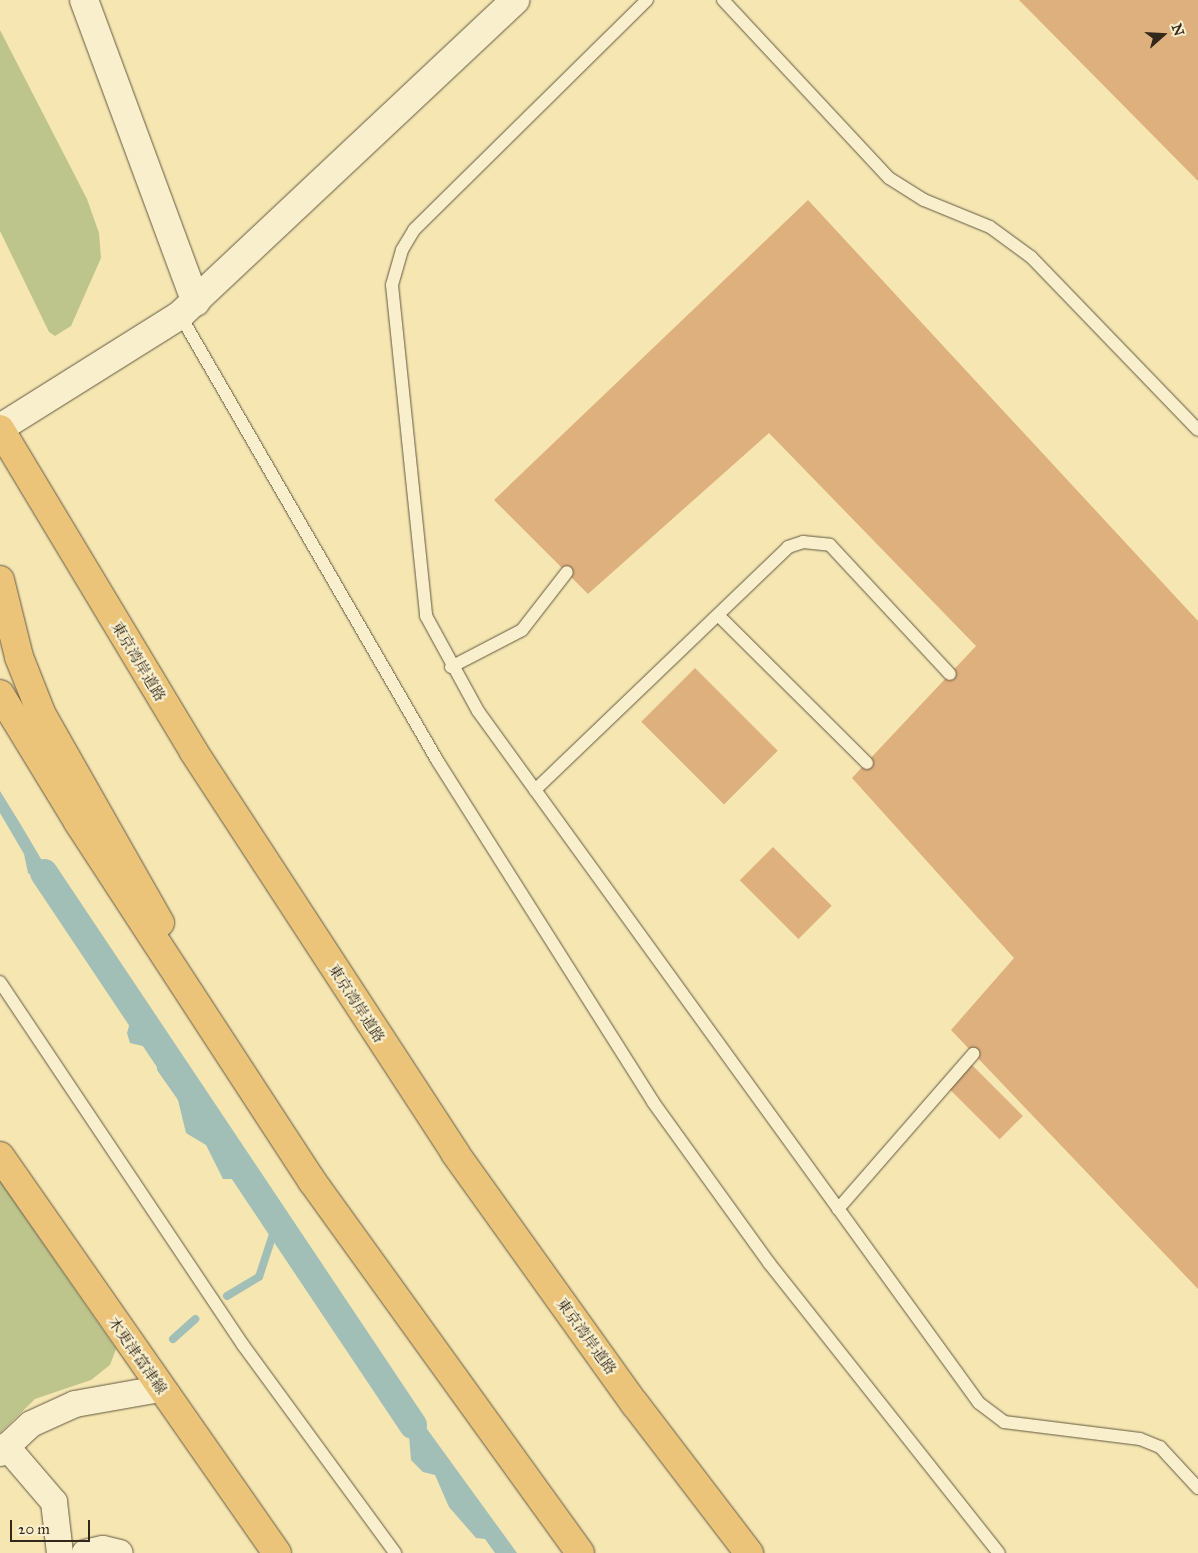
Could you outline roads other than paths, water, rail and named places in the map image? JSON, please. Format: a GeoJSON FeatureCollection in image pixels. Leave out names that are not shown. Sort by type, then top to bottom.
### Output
{"type":"FeatureCollection","features":[{"type":"Feature","properties":{"kind":"main road","name":"東京湾岸道路"},"geometry":{"type":"LineString","coordinates":[[0,428],[199,760],[405,1078],[501,1219],[749,1553]]}},
{"type":"Feature","properties":{"kind":"main road"},"geometry":{"type":"LineString","coordinates":[[0,580],[19,657],[42,715],[140,883],[212,1031]]}},
{"type":"Feature","properties":{"kind":"main road"},"geometry":{"type":"LineString","coordinates":[[0,694],[212,1031],[413,1325],[580,1553]]}},
{"type":"Feature","properties":{"kind":"main road","name":"木更津富津線"},"geometry":{"type":"LineString","coordinates":[[0,1156],[159,1389],[277,1553]]}},
{"type":"Feature","properties":{"kind":"street"},"geometry":{"type":"LineString","coordinates":[[84,0],[188,308]]}},
{"type":"Feature","properties":{"kind":"street"},"geometry":{"type":"LineString","coordinates":[[0,428],[188,308],[515,0]]}},
{"type":"Feature","properties":{"kind":"street"},"geometry":{"type":"LineString","coordinates":[[60,1553],[54,1502],[4,1444],[30,1424],[75,1404],[159,1389]]}},
{"type":"Feature","properties":{"kind":"street"},"geometry":{"type":"LineString","coordinates":[[86,1553],[103,1549],[120,1553]]}},
{"type":"Feature","properties":{"kind":"lane"},"geometry":{"type":"LineString","coordinates":[[647,0],[414,230],[402,250],[392,285],[426,616],[451,668],[535,790],[979,1403],[1004,1422],[1140,1439],[1160,1447],[1198,1488]]}},
{"type":"Feature","properties":{"kind":"lane"},"geometry":{"type":"LineString","coordinates":[[723,0],[890,178],[924,200],[990,227],[1031,257],[1198,430]]}},
{"type":"Feature","properties":{"kind":"lane"},"geometry":{"type":"LineString","coordinates":[[188,308],[442,768],[653,1102],[769,1263],[999,1553]]}},
{"type":"Feature","properties":{"kind":"lane"},"geometry":{"type":"LineString","coordinates":[[535,790],[788,547],[816,542],[830,545],[950,674]]}},
{"type":"Feature","properties":{"kind":"lane"},"geometry":{"type":"LineString","coordinates":[[451,668],[522,630],[567,572]]}},
{"type":"Feature","properties":{"kind":"lane"},"geometry":{"type":"LineString","coordinates":[[718,615],[867,763]]}},
{"type":"Feature","properties":{"kind":"lane"},"geometry":{"type":"LineString","coordinates":[[0,982],[243,1346],[395,1553]]}},
{"type":"Feature","properties":{"kind":"lane"},"geometry":{"type":"LineString","coordinates":[[838,1209],[973,1054]]}},
{"type":"Feature","properties":{"kind":"water"},"geometry":{"type":"Polygon","coordinates":[[[0,791],[67,903],[28,873],[24,854],[0,813],[0,791]]]}},
{"type":"Feature","properties":{"kind":"water"},"geometry":{"type":"Polygon","coordinates":[[[133,1012],[263,1204],[251,1205],[235,1179],[223,1179],[206,1145],[186,1133],[178,1100],[157,1070],[157,1062],[147,1047],[130,1043],[127,1033],[133,1012]]]}},
{"type":"Feature","properties":{"kind":"water"},"geometry":{"type":"Polygon","coordinates":[[[398,1389],[517,1553],[495,1553],[485,1539],[476,1538],[449,1507],[435,1475],[423,1472],[411,1460],[409,1435],[383,1400],[398,1389]]]}},
{"type":"Feature","properties":{"kind":"waterway"},"geometry":{"type":"LineString","coordinates":[[44,873],[413,1425]]}},
{"type":"Feature","properties":{"kind":"waterway"},"geometry":{"type":"LineString","coordinates":[[227,1296],[259,1277],[276,1225]]}},
{"type":"Feature","properties":{"kind":"waterway"},"geometry":{"type":"LineString","coordinates":[[173,1339],[195,1319]]}}]}
